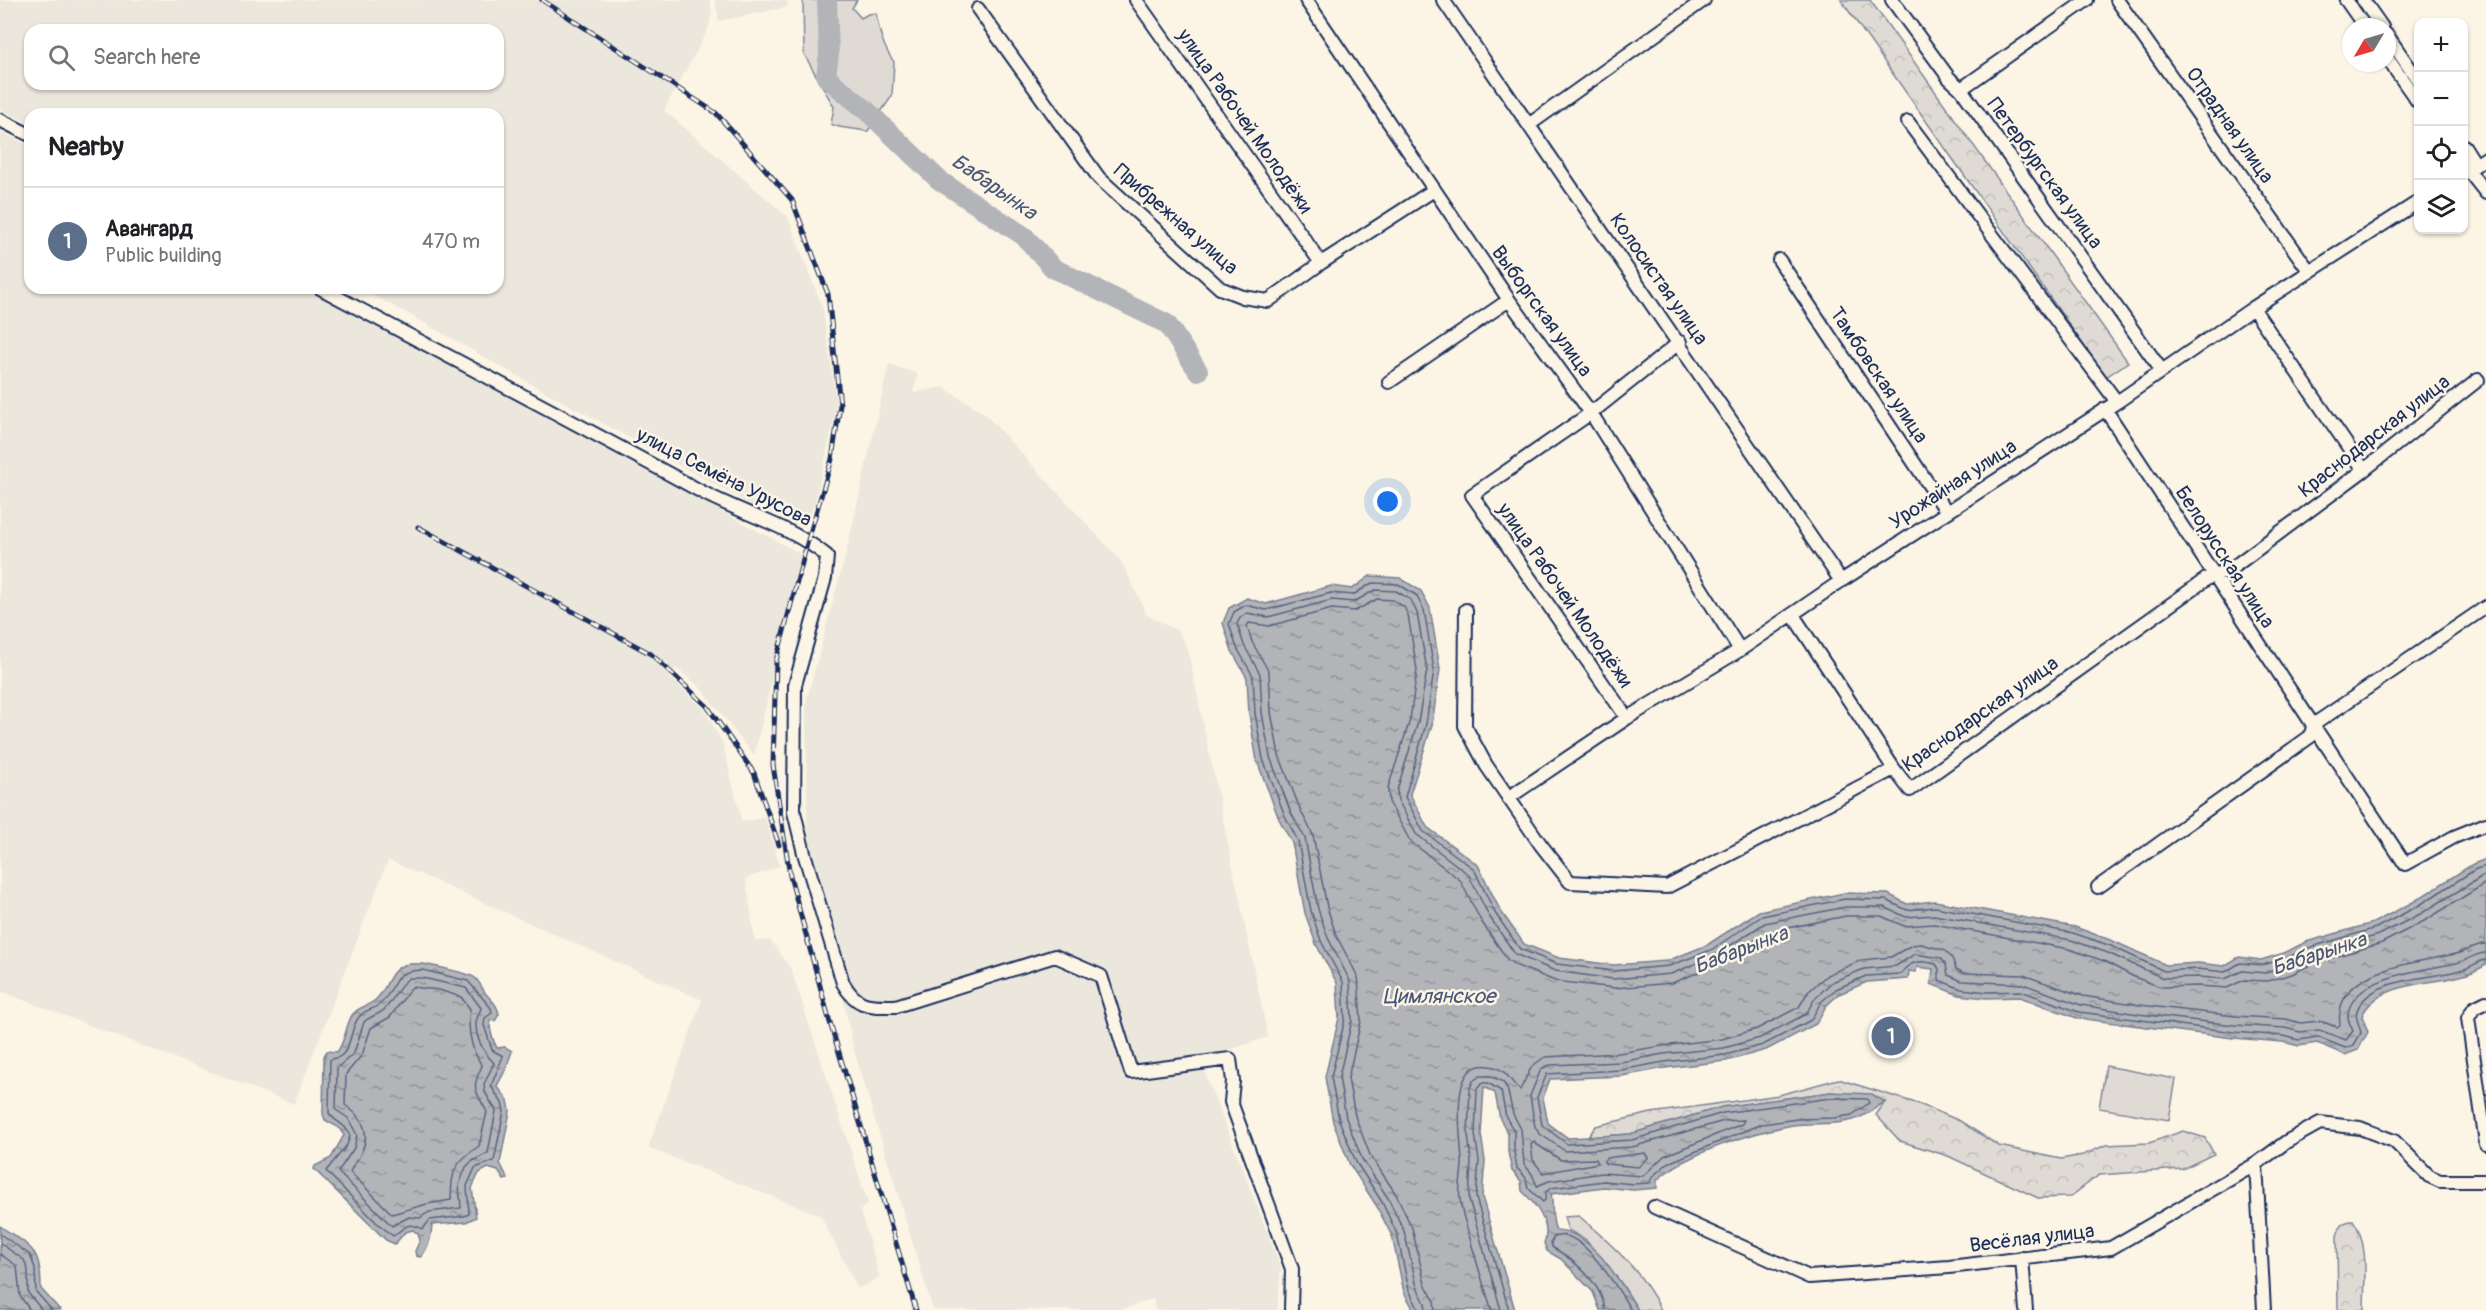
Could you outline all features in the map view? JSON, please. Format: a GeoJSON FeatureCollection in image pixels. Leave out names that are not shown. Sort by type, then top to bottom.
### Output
{"type":"FeatureCollection","features":[{"type":"Feature","properties":{"kind":"street","name":"улица Рабочей Молодёжи"},"geometry":{"type":"LineString","coordinates":[[1136,0],[1321,263]]}},
{"type":"Feature","properties":{"kind":"street","name":"Выборгская улица"},"geometry":{"type":"LineString","coordinates":[[1306,0],[1509,300],[1591,413],[1740,650]]}},
{"type":"Feature","properties":{"kind":"street","name":"Колосистая улица"},"geometry":{"type":"LineString","coordinates":[[1443,0],[1680,342],[1841,581]]}},
{"type":"Feature","properties":{"kind":"street"},"geometry":{"type":"LineString","coordinates":[[1530,124],[1704,0]]}},
{"type":"Feature","properties":{"kind":"street","name":"Петербургская улица"},"geometry":{"type":"LineString","coordinates":[[1892,0],[1949,78],[1961,89],[2162,371]]}},
{"type":"Feature","properties":{"kind":"street"},"geometry":{"type":"LineString","coordinates":[[1961,89],[2087,0]]}},
{"type":"Feature","properties":{"kind":"street","name":"Отрадная улица"},"geometry":{"type":"LineString","coordinates":[[2117,0],[2310,272]]}},
{"type":"Feature","properties":{"kind":"street"},"geometry":{"type":"LineString","coordinates":[[2346,0],[2359,18]]}},
{"type":"Feature","properties":{"kind":"street"},"geometry":{"type":"LineString","coordinates":[[2363,0],[2376,18]]}},
{"type":"Feature","properties":{"kind":"street","name":"Прибрежная улица"},"geometry":{"type":"LineString","coordinates":[[978,9],[1099,178],[1220,288],[1243,297],[1268,301],[1321,263],[1434,190]]}},
{"type":"Feature","properties":{"kind":"street"},"geometry":{"type":"LineString","coordinates":[[2396,47],[2414,74]]}},
{"type":"Feature","properties":{"kind":"street"},"geometry":{"type":"LineString","coordinates":[[2396,71],[2414,96]]}},
{"type":"Feature","properties":{"kind":"street"},"geometry":{"type":"LineString","coordinates":[[0,120],[24,132]]}},
{"type":"Feature","properties":{"kind":"street"},"geometry":{"type":"LineString","coordinates":[[1908,122],[2117,402]]}},
{"type":"Feature","properties":{"kind":"street"},"geometry":{"type":"LineString","coordinates":[[2471,166],[2486,194]]}},
{"type":"Feature","properties":{"kind":"street","name":"Урожайная улица"},"geometry":{"type":"LineString","coordinates":[[1509,798],[1627,718],[1740,650],[1841,581],[2117,402],[2253,308],[2414,205]]}},
{"type":"Feature","properties":{"kind":"street","name":"Тамбовская улица"},"geometry":{"type":"LineString","coordinates":[[1779,260],[1947,512]]}},
{"type":"Feature","properties":{"kind":"street","name":"улица Семёна Урусова"},"geometry":{"type":"LineString","coordinates":[[332,294],[495,379],[725,504],[808,540],[827,556],[825,578],[795,685],[794,812],[804,854],[840,972],[852,998],[873,1006],[896,1006],[1054,956],[1101,976],[1131,1072],[1230,1059],[1233,1081],[1231,1102],[1292,1269],[1291,1310]]}},
{"type":"Feature","properties":{"kind":"street"},"geometry":{"type":"LineString","coordinates":[[1389,382],[1509,300]]}},
{"type":"Feature","properties":{"kind":"street"},"geometry":{"type":"LineString","coordinates":[[2253,308],[2364,470]]}},
{"type":"Feature","properties":{"kind":"street"},"geometry":{"type":"LineString","coordinates":[[1591,413],[1680,342]]}},
{"type":"Feature","properties":{"kind":"street","name":"Краснодарская улица"},"geometry":{"type":"LineString","coordinates":[[1466,610],[1466,726],[1486,765],[1541,845],[1570,882],[1667,887],[1894,769],[1910,790],[2212,574],[2228,572],[2364,470],[2478,380]]}},
{"type":"Feature","properties":{"kind":"street","name":"Белорусская улица"},"geometry":{"type":"LineString","coordinates":[[2105,409],[2405,864],[2454,837],[2486,824]]}},
{"type":"Feature","properties":{"kind":"street","name":"улица Рабочей Молодёжи"},"geometry":{"type":"LineString","coordinates":[[1591,413],[1472,495],[1627,718]]}},
{"type":"Feature","properties":{"kind":"street"},"geometry":{"type":"LineString","coordinates":[[2098,887],[2311,736],[2313,725],[2486,607]]}},
{"type":"Feature","properties":{"kind":"street"},"geometry":{"type":"LineString","coordinates":[[1793,615],[1894,769]]}},
{"type":"Feature","properties":{"kind":"street"},"geometry":{"type":"LineString","coordinates":[[2486,1002],[2474,1008],[2468,1017],[2486,1144]]}},
{"type":"Feature","properties":{"kind":"street","name":"Весёлая улица"},"geometry":{"type":"LineString","coordinates":[[1654,1207],[1809,1277],[1949,1267],[2111,1248],[2256,1164],[2286,1142],[2320,1123],[2361,1128],[2394,1141],[2429,1176],[2440,1181],[2486,1181]]}},
{"type":"Feature","properties":{"kind":"street"},"geometry":{"type":"LineString","coordinates":[[2256,1164],[2264,1310]]}},
{"type":"Feature","properties":{"kind":"street"},"geometry":{"type":"LineString","coordinates":[[2022,1258],[2026,1310]]}},
{"type":"Feature","properties":{"kind":"shaded area"},"geometry":{"type":"Polygon","coordinates":[[[0,0],[710,0],[712,12],[708,30],[664,110],[788,217],[823,309],[837,408],[815,502],[806,525],[748,503],[370,294],[504,294],[504,108],[24,108],[24,121],[0,109],[0,0]]]}},
{"type":"Feature","properties":{"kind":"shaded area"},"geometry":{"type":"Polygon","coordinates":[[[715,0],[786,0],[788,7],[719,21],[715,0]]]}},
{"type":"Feature","properties":{"kind":"shaded area"},"geometry":{"type":"Polygon","coordinates":[[[0,132],[24,143],[24,294],[316,294],[801,554],[754,756],[700,687],[676,668],[670,677],[704,709],[723,744],[742,822],[765,817],[780,866],[746,879],[755,941],[770,940],[791,969],[868,1203],[860,1211],[880,1277],[858,1289],[820,1215],[648,1148],[702,1000],[388,860],[294,1104],[0,991],[0,132]]]}},
{"type":"Feature","properties":{"kind":"shaded area"},"geometry":{"type":"Polygon","coordinates":[[[889,364],[918,374],[913,393],[943,387],[984,413],[1121,561],[1147,615],[1178,631],[1188,650],[1268,1037],[1200,1060],[1281,1268],[1277,1310],[1155,1310],[1153,1299],[1120,1310],[933,1310],[854,1051],[807,828],[806,702],[847,549],[889,364]]]}},
{"type":"Feature","properties":{"kind":"green space"},"geometry":{"type":"Polygon","coordinates":[[[803,0],[857,0],[852,8],[861,18],[876,13],[884,45],[894,62],[892,96],[867,132],[831,124],[834,107],[804,54],[803,0]]]}},
{"type":"Feature","properties":{"kind":"green space"},"geometry":{"type":"Polygon","coordinates":[[[1841,0],[1870,0],[2128,362],[2106,377],[1841,0]]]}},
{"type":"Feature","properties":{"kind":"green space"},"geometry":{"type":"Polygon","coordinates":[[[2106,1066],[2176,1079],[2169,1120],[2099,1108],[2106,1066]]]}},
{"type":"Feature","properties":{"kind":"green space"},"geometry":{"type":"Polygon","coordinates":[[[1838,1079],[1919,1104],[1960,1121],[1999,1146],[2061,1159],[2083,1155],[2106,1145],[2149,1143],[2183,1131],[2205,1138],[2214,1154],[2182,1169],[2099,1175],[2070,1197],[2038,1198],[1948,1156],[1900,1141],[1876,1115],[1885,1102],[1831,1092],[1722,1107],[1630,1134],[1588,1137],[1596,1126],[1651,1113],[1779,1095],[1838,1079]]]}},
{"type":"Feature","properties":{"kind":"green space"},"geometry":{"type":"Polygon","coordinates":[[[1579,1216],[1635,1271],[1654,1296],[1661,1310],[1638,1310],[1622,1284],[1585,1239],[1568,1230],[1564,1217],[1579,1216]]]}},
{"type":"Feature","properties":{"kind":"green space"},"geometry":{"type":"Polygon","coordinates":[[[2353,1220],[2364,1251],[2364,1310],[2338,1310],[2337,1236],[2341,1224],[2353,1220]]]}},
{"type":"Feature","properties":{"kind":"water","name":"Цимлянское"},"geometry":{"type":"Polygon","coordinates":[[[1370,576],[1400,578],[1421,591],[1430,608],[1440,669],[1432,725],[1410,794],[1427,827],[1478,865],[1500,910],[1524,944],[1559,958],[1614,965],[1667,961],[1707,945],[1759,911],[1844,893],[1888,894],[1907,904],[1935,901],[2075,927],[2166,965],[2198,963],[2224,966],[2239,957],[2261,960],[2284,953],[2306,942],[2373,923],[2415,901],[2473,864],[2486,859],[2486,965],[2467,974],[2407,986],[2380,997],[2369,1005],[2362,1016],[2368,1032],[2358,1050],[2345,1055],[2317,1043],[2299,1046],[2283,1042],[2233,1038],[2077,1018],[2020,997],[1986,998],[1959,995],[1931,984],[1933,969],[1917,967],[1916,972],[1909,971],[1908,979],[1867,982],[1839,994],[1826,1006],[1816,1024],[1766,1050],[1726,1061],[1622,1076],[1550,1079],[1543,1098],[1548,1123],[1568,1138],[1630,1134],[1722,1107],[1831,1092],[1872,1094],[1885,1102],[1853,1120],[1793,1125],[1721,1145],[1670,1170],[1657,1180],[1657,1188],[1633,1190],[1604,1187],[1551,1194],[1556,1230],[1569,1232],[1593,1248],[1614,1273],[1638,1310],[1600,1310],[1593,1292],[1561,1259],[1547,1251],[1544,1243],[1546,1229],[1541,1214],[1522,1191],[1521,1181],[1512,1171],[1508,1152],[1508,1133],[1500,1119],[1495,1093],[1484,1087],[1481,1134],[1485,1161],[1482,1197],[1515,1310],[1414,1310],[1404,1292],[1392,1236],[1376,1205],[1350,1165],[1333,1122],[1325,1077],[1339,1018],[1337,983],[1316,944],[1305,913],[1292,843],[1279,819],[1257,761],[1249,714],[1247,678],[1232,651],[1223,623],[1229,608],[1247,598],[1266,604],[1331,586],[1352,589],[1370,576]]]}},
{"type":"Feature","properties":{"kind":"water"},"geometry":{"type":"Polygon","coordinates":[[[406,964],[423,964],[466,974],[477,980],[496,1005],[499,1014],[495,1021],[490,1020],[497,1048],[505,1047],[512,1051],[497,1086],[508,1100],[510,1111],[500,1163],[508,1179],[504,1180],[498,1171],[488,1168],[479,1173],[472,1188],[476,1217],[466,1222],[432,1225],[429,1242],[421,1257],[416,1256],[415,1251],[420,1240],[418,1234],[413,1230],[405,1232],[395,1244],[386,1240],[314,1169],[315,1166],[331,1158],[344,1135],[338,1127],[325,1120],[323,1114],[324,1056],[327,1051],[337,1052],[351,1017],[356,1011],[378,997],[394,971],[406,964]]]}},
{"type":"Feature","properties":{"kind":"water"},"geometry":{"type":"Polygon","coordinates":[[[0,1226],[32,1250],[39,1265],[41,1289],[60,1310],[0,1310],[0,1226]]]}},
{"type":"Feature","properties":{"kind":"waterway","name":"Бабарынка"},"geometry":{"type":"LineString","coordinates":[[827,0],[829,54],[826,77],[866,110],[939,180],[1024,236],[1053,268],[1167,324],[1198,371]]}},
{"type":"Feature","properties":{"kind":"railway"},"geometry":{"type":"LineString","coordinates":[[542,0],[716,113],[792,200],[828,294],[840,405],[832,459],[776,661],[773,765],[790,876],[829,1019],[916,1310]]}},
{"type":"Feature","properties":{"kind":"railway"},"geometry":{"type":"LineString","coordinates":[[418,527],[651,654],[707,706],[754,773],[779,845]]}},
{"type":"Feature","properties":{"kind":"place","name":"Авангард"},"geometry":{"type":"Point","coordinates":[1891,1036]}}]}
